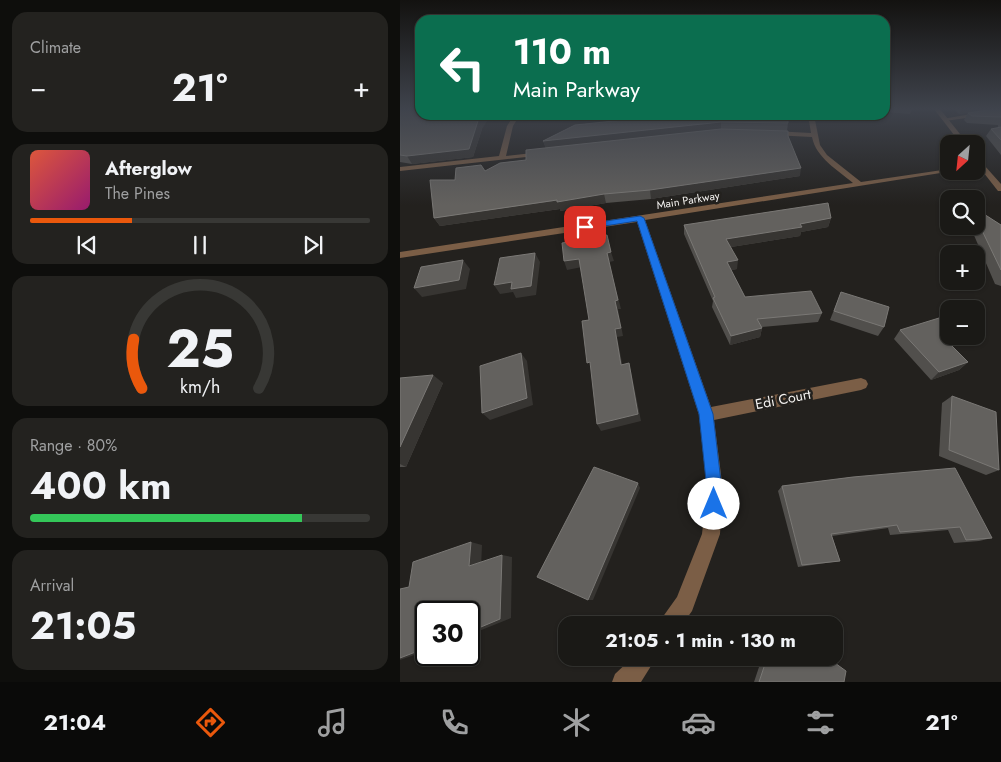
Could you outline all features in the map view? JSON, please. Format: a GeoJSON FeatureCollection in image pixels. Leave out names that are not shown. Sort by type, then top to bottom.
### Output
{"type":"FeatureCollection","features":[{"type":"Feature","properties":{"kind":"street"},"geometry":{"type":"LineString","coordinates":[[502,158],[506,141]]}},
{"type":"Feature","properties":{"kind":"street"},"geometry":{"type":"LineString","coordinates":[[816,141],[825,156],[860,185]]}},
{"type":"Feature","properties":{"kind":"street"},"geometry":{"type":"LineString","coordinates":[[400,169],[549,153]]}},
{"type":"Feature","properties":{"kind":"street","name":"Main Parkway"},"geometry":{"type":"LineString","coordinates":[[400,255],[940,173]]}},
{"type":"Feature","properties":{"kind":"street"},"geometry":{"type":"LineString","coordinates":[[985,173],[1001,189]]}},
{"type":"Feature","properties":{"kind":"street"},"geometry":{"type":"LineString","coordinates":[[640,218],[706,414],[715,490],[711,534],[685,604],[676,616]]}},
{"type":"Feature","properties":{"kind":"street","name":"Edi Court"},"geometry":{"type":"LineString","coordinates":[[706,414],[861,384]]}},
{"type":"Feature","properties":{"kind":"street"},"geometry":{"type":"LineString","coordinates":[[623,682],[639,666]]}},
{"type":"Feature","properties":{"kind":"building"},"geometry":{"type":"Polygon","coordinates":[[[400,141],[472,141],[469,149],[407,156],[400,155],[400,141]]]}},
{"type":"Feature","properties":{"kind":"building"},"geometry":{"type":"Polygon","coordinates":[[[611,141],[790,141],[801,168],[434,218],[430,180],[455,180],[456,168],[481,165],[485,171],[500,163],[526,160],[526,150],[611,141]]]}},
{"type":"Feature","properties":{"kind":"building"},"geometry":{"type":"Polygon","coordinates":[[[828,203],[831,218],[800,224],[802,227],[726,239],[738,260],[727,262],[745,297],[811,291],[822,313],[757,319],[762,328],[731,336],[713,298],[715,297],[684,225],[828,203]]]}},
{"type":"Feature","properties":{"kind":"building"},"geometry":{"type":"Polygon","coordinates":[[[985,215],[1001,225],[1001,270],[984,235],[985,215]]]}},
{"type":"Feature","properties":{"kind":"building"},"geometry":{"type":"Polygon","coordinates":[[[607,235],[611,252],[607,253],[618,300],[615,301],[621,328],[615,329],[621,365],[629,363],[638,414],[597,424],[590,362],[587,363],[582,321],[589,320],[579,259],[564,261],[562,243],[607,235]]]}},
{"type":"Feature","properties":{"kind":"building"},"geometry":{"type":"Polygon","coordinates":[[[535,253],[531,286],[511,289],[512,282],[494,285],[500,258],[535,253]]]}},
{"type":"Feature","properties":{"kind":"building"},"geometry":{"type":"Polygon","coordinates":[[[463,260],[459,280],[414,288],[421,267],[463,260]]]}},
{"type":"Feature","properties":{"kind":"building"},"geometry":{"type":"Polygon","coordinates":[[[841,292],[889,307],[884,327],[834,311],[841,292]]]}},
{"type":"Feature","properties":{"kind":"building"},"geometry":{"type":"Polygon","coordinates":[[[939,318],[940,345],[951,345],[968,362],[939,372],[900,330],[939,318]]]}},
{"type":"Feature","properties":{"kind":"building"},"geometry":{"type":"Polygon","coordinates":[[[521,353],[527,398],[482,413],[480,366],[521,353]]]}},
{"type":"Feature","properties":{"kind":"building"},"geometry":{"type":"Polygon","coordinates":[[[433,375],[400,447],[400,378],[433,375]]]}},
{"type":"Feature","properties":{"kind":"building"},"geometry":{"type":"Polygon","coordinates":[[[952,396],[996,412],[999,470],[949,450],[952,396]]]}},
{"type":"Feature","properties":{"kind":"building"},"geometry":{"type":"Polygon","coordinates":[[[594,467],[638,483],[588,600],[537,577],[594,467]]]}},
{"type":"Feature","properties":{"kind":"building"},"geometry":{"type":"Polygon","coordinates":[[[955,468],[992,538],[966,540],[960,527],[900,532],[897,525],[831,534],[840,561],[802,565],[782,486],[853,477],[955,468]]]}},
{"type":"Feature","properties":{"kind":"building"},"geometry":{"type":"Polygon","coordinates":[[[471,542],[469,566],[502,555],[500,619],[480,627],[480,601],[415,601],[415,652],[400,658],[400,589],[409,587],[413,562],[471,542]]]}},
{"type":"Feature","properties":{"kind":"building"},"geometry":{"type":"Polygon","coordinates":[[[764,666],[839,666],[846,671],[844,682],[759,682],[764,666]]]}},
{"type":"Feature","properties":{"kind":"route"},"geometry":{"type":"LineString","coordinates":[[585,227],[640,218],[706,414],[715,490],[714,504]]}}]}
